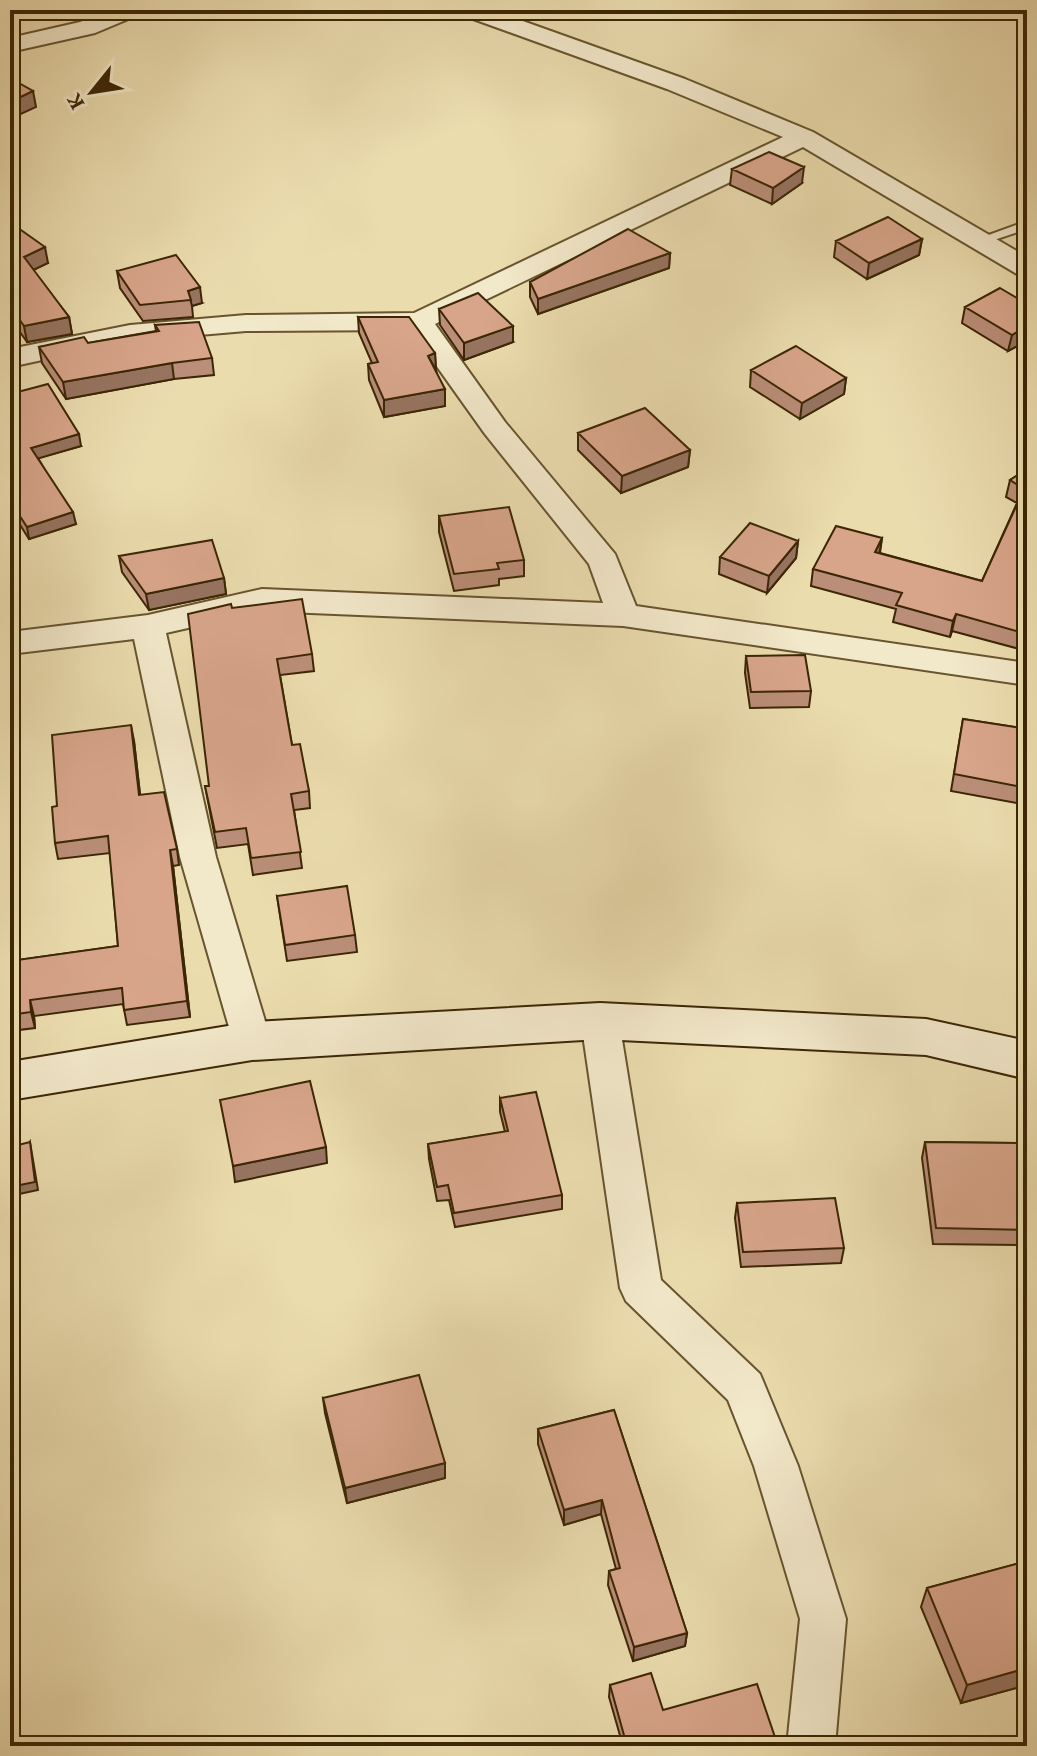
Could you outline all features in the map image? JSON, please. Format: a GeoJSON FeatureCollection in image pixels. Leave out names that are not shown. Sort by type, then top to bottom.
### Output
{"type":"FeatureCollection","features":[{"type":"Feature","properties":{"kind":"street"},"geometry":{"type":"LineString","coordinates":[[10,45],[87,28],[130,10]]}},
{"type":"Feature","properties":{"kind":"street"},"geometry":{"type":"LineString","coordinates":[[470,10],[676,84],[804,137],[1027,268]]}},
{"type":"Feature","properties":{"kind":"street"},"geometry":{"type":"LineString","coordinates":[[12,355],[144,332],[246,323],[419,321],[804,137]]}},
{"type":"Feature","properties":{"kind":"street"},"geometry":{"type":"LineString","coordinates":[[419,321],[495,428],[604,561],[623,615]]}},
{"type":"Feature","properties":{"kind":"street"},"geometry":{"type":"LineString","coordinates":[[10,643],[148,626],[262,600],[623,615],[1027,674]]}},
{"type":"Feature","properties":{"kind":"street"},"geometry":{"type":"LineString","coordinates":[[148,626],[198,857],[252,1041]]}},
{"type":"Feature","properties":{"kind":"street"},"geometry":{"type":"LineString","coordinates":[[600,1021],[641,1288],[745,1388],[776,1466],[823,1619],[811,1746]]}},
{"type":"Feature","properties":{"kind":"street"},"geometry":{"type":"LineString","coordinates":[[10,1081],[252,1041],[600,1021],[926,1037],[1027,1060]]}},
{"type":"Feature","properties":{"kind":"lane"},"geometry":{"type":"LineString","coordinates":[[982,240],[1027,225]]}},
{"type":"Feature","properties":{"kind":"building"},"geometry":{"type":"Polygon","coordinates":[[[10,78],[33,91],[10,102],[10,78]]]}},
{"type":"Feature","properties":{"kind":"building"},"geometry":{"type":"Polygon","coordinates":[[[769,152],[804,167],[773,188],[732,169],[769,152]]]}},
{"type":"Feature","properties":{"kind":"building"},"geometry":{"type":"Polygon","coordinates":[[[888,217],[922,239],[869,263],[836,241],[888,217]]]}},
{"type":"Feature","properties":{"kind":"building"},"geometry":{"type":"Polygon","coordinates":[[[10,223],[45,247],[24,257],[69,317],[24,326],[10,306],[10,223]]]}},
{"type":"Feature","properties":{"kind":"building"},"geometry":{"type":"Polygon","coordinates":[[[628,229],[670,253],[538,299],[530,282],[628,229]]]}},
{"type":"Feature","properties":{"kind":"building"},"geometry":{"type":"Polygon","coordinates":[[[176,255],[200,287],[188,291],[191,300],[140,305],[117,271],[176,255]]]}},
{"type":"Feature","properties":{"kind":"building"},"geometry":{"type":"Polygon","coordinates":[[[1000,288],[1027,304],[1027,326],[1012,335],[965,307],[1000,288]]]}},
{"type":"Feature","properties":{"kind":"building"},"geometry":{"type":"Polygon","coordinates":[[[478,293],[513,326],[464,343],[439,309],[478,293]]]}},
{"type":"Feature","properties":{"kind":"building"},"geometry":{"type":"Polygon","coordinates":[[[358,317],[409,317],[435,353],[428,356],[445,389],[384,400],[368,364],[378,362],[358,317]]]}},
{"type":"Feature","properties":{"kind":"building"},"geometry":{"type":"Polygon","coordinates":[[[199,322],[212,358],[63,382],[39,347],[84,337],[88,343],[159,331],[155,325],[199,322]]]}},
{"type":"Feature","properties":{"kind":"building"},"geometry":{"type":"Polygon","coordinates":[[[796,346],[846,378],[802,403],[751,370],[796,346]]]}},
{"type":"Feature","properties":{"kind":"building"},"geometry":{"type":"Polygon","coordinates":[[[48,384],[79,434],[31,448],[73,512],[27,527],[10,501],[10,394],[48,384]]]}},
{"type":"Feature","properties":{"kind":"building"},"geometry":{"type":"Polygon","coordinates":[[[645,408],[690,450],[622,476],[578,433],[645,408]]]}},
{"type":"Feature","properties":{"kind":"building"},"geometry":{"type":"Polygon","coordinates":[[[1027,469],[1027,634],[956,614],[953,621],[896,605],[902,593],[813,569],[836,526],[882,538],[875,552],[982,581],[1024,489],[1010,480],[1027,469]]]}},
{"type":"Feature","properties":{"kind":"building"},"geometry":{"type":"Polygon","coordinates":[[[509,507],[524,560],[497,563],[499,569],[454,574],[439,516],[509,507]]]}},
{"type":"Feature","properties":{"kind":"building"},"geometry":{"type":"Polygon","coordinates":[[[750,523],[798,541],[769,576],[720,557],[750,523]]]}},
{"type":"Feature","properties":{"kind":"building"},"geometry":{"type":"Polygon","coordinates":[[[212,540],[224,578],[146,594],[119,556],[212,540]]]}},
{"type":"Feature","properties":{"kind":"building"},"geometry":{"type":"Polygon","coordinates":[[[302,599],[312,654],[277,659],[292,745],[300,744],[309,791],[291,794],[301,852],[251,858],[246,828],[215,832],[205,786],[209,786],[188,614],[231,604],[232,608],[302,599]]]}},
{"type":"Feature","properties":{"kind":"building"},"geometry":{"type":"Polygon","coordinates":[[[805,655],[811,691],[751,692],[746,656],[805,655]]]}},
{"type":"Feature","properties":{"kind":"building"},"geometry":{"type":"Polygon","coordinates":[[[963,719],[1027,729],[1027,788],[954,774],[963,719]]]}},
{"type":"Feature","properties":{"kind":"building"},"geometry":{"type":"Polygon","coordinates":[[[131,725],[139,795],[164,792],[177,849],[170,850],[187,1001],[124,1010],[122,988],[30,1000],[31,1012],[10,1015],[10,961],[118,946],[108,836],[55,843],[52,807],[57,806],[52,735],[131,725]]]}},
{"type":"Feature","properties":{"kind":"building"},"geometry":{"type":"Polygon","coordinates":[[[347,886],[355,935],[285,945],[277,896],[347,886]]]}},
{"type":"Feature","properties":{"kind":"building"},"geometry":{"type":"Polygon","coordinates":[[[310,1081],[326,1147],[233,1166],[220,1100],[310,1081]]]}},
{"type":"Feature","properties":{"kind":"building"},"geometry":{"type":"Polygon","coordinates":[[[536,1092],[562,1195],[454,1213],[448,1185],[437,1187],[428,1144],[508,1131],[500,1098],[536,1092]]]}},
{"type":"Feature","properties":{"kind":"building"},"geometry":{"type":"Polygon","coordinates":[[[30,1142],[35,1182],[10,1187],[10,1147],[30,1142]]]}},
{"type":"Feature","properties":{"kind":"building"},"geometry":{"type":"Polygon","coordinates":[[[925,1142],[1027,1143],[1027,1230],[936,1228],[925,1142]]]}},
{"type":"Feature","properties":{"kind":"building"},"geometry":{"type":"Polygon","coordinates":[[[835,1198],[844,1248],[743,1252],[737,1203],[835,1198]]]}},
{"type":"Feature","properties":{"kind":"building"},"geometry":{"type":"Polygon","coordinates":[[[419,1375],[445,1463],[345,1488],[323,1398],[419,1375]]]}},
{"type":"Feature","properties":{"kind":"building"},"geometry":{"type":"Polygon","coordinates":[[[614,1410],[687,1633],[634,1647],[609,1571],[620,1568],[602,1500],[564,1510],[538,1429],[614,1410]]]}},
{"type":"Feature","properties":{"kind":"building"},"geometry":{"type":"Polygon","coordinates":[[[1027,1561],[1027,1668],[967,1685],[927,1588],[1027,1561]]]}},
{"type":"Feature","properties":{"kind":"building"},"geometry":{"type":"Polygon","coordinates":[[[651,1673],[663,1710],[757,1684],[778,1746],[627,1746],[610,1685],[651,1673]]]}}]}
